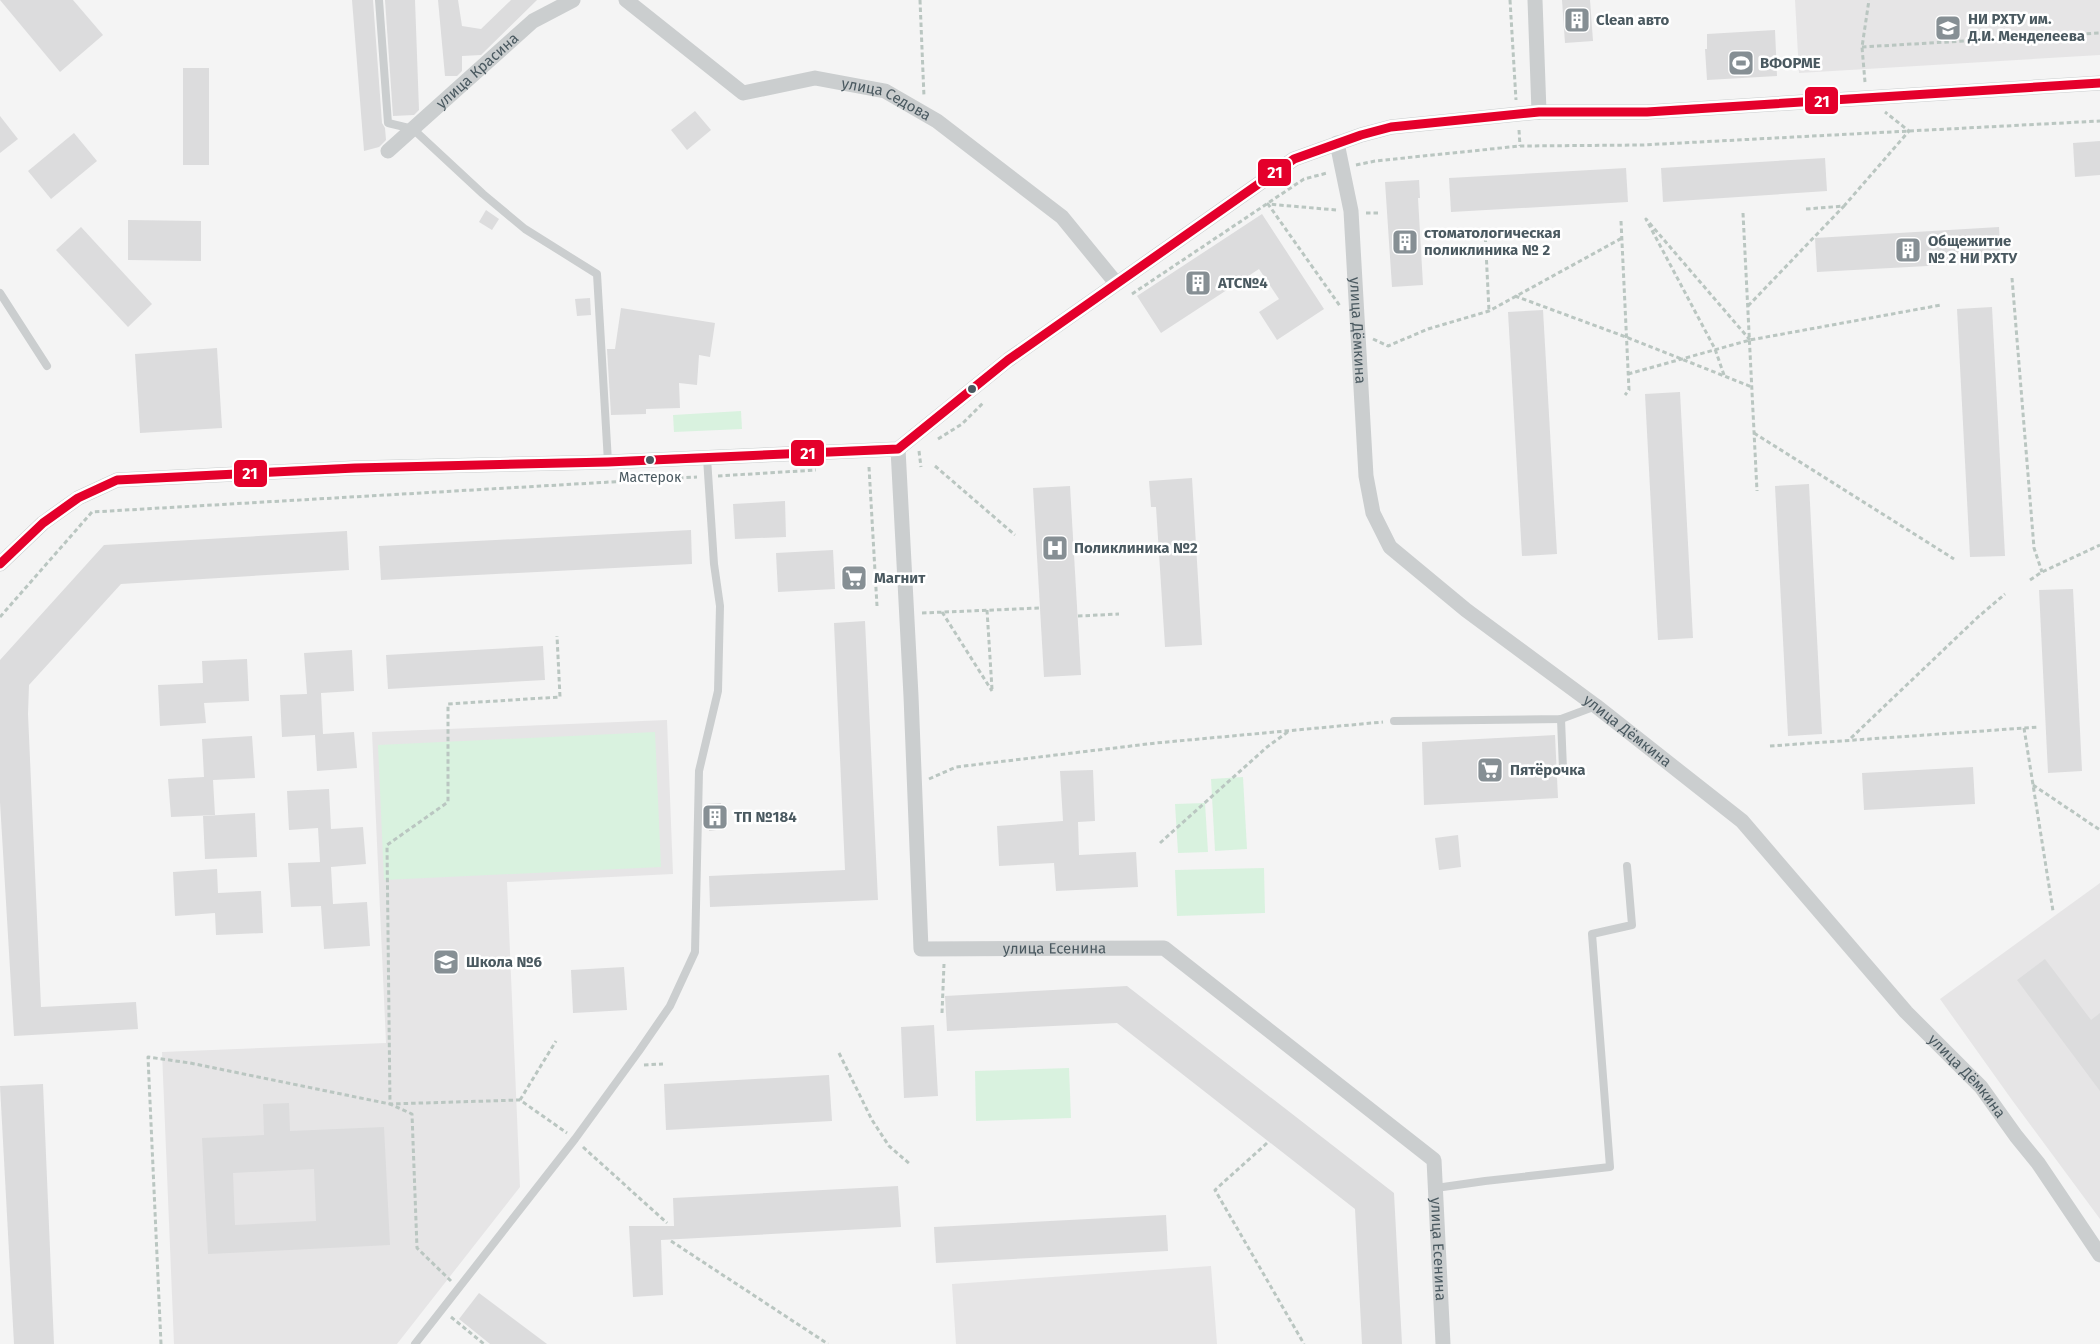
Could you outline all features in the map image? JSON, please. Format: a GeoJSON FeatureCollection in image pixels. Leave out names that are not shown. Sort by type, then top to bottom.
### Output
{"type":"FeatureCollection","features":[{"type":"Feature","properties":{"kind":"street","name":"улица Красина"},"geometry":{"type":"LineString","coordinates":[[388,151],[533,21],[573,0]]}},
{"type":"Feature","properties":{"kind":"street","name":"улица Седова"},"geometry":{"type":"LineString","coordinates":[[626,0],[743,93],[815,78],[885,91],[920,110],[1062,217],[1116,283]]}},
{"type":"Feature","properties":{"kind":"street"},"geometry":{"type":"LineString","coordinates":[[1535,0],[1539,112]]}},
{"type":"Feature","properties":{"kind":"street"},"geometry":{"type":"LineString","coordinates":[[0,564],[43,523],[78,498],[117,480],[355,468],[608,462],[898,448],[1008,360],[1294,159],[1390,127],[1539,112],[1647,112],[2100,83]]}},
{"type":"Feature","properties":{"kind":"street","name":"улица Дёмкина"},"geometry":{"type":"LineString","coordinates":[[1338,143],[1351,212],[1366,476],[1373,513],[1390,547],[1466,610],[1596,706],[1742,820],[1906,1012],[1981,1087],[2100,1255]]}},
{"type":"Feature","properties":{"kind":"street","name":"улица Есенина"},"geometry":{"type":"LineString","coordinates":[[898,448],[921,949],[1164,948],[1434,1161],[1443,1344]]}},
{"type":"Feature","properties":{"kind":"lane"},"geometry":{"type":"LineString","coordinates":[[379,0],[388,123],[413,129],[483,194],[525,229],[597,274],[608,462]]}},
{"type":"Feature","properties":{"kind":"lane"},"geometry":{"type":"LineString","coordinates":[[0,293],[47,366]]}},
{"type":"Feature","properties":{"kind":"lane"},"geometry":{"type":"LineString","coordinates":[[415,1344],[575,1139],[670,1006],[695,952],[699,771],[718,691],[720,606],[714,564],[707,458]]}},
{"type":"Feature","properties":{"kind":"lane"},"geometry":{"type":"LineString","coordinates":[[1394,721],[1560,719],[1596,706]]}},
{"type":"Feature","properties":{"kind":"lane"},"geometry":{"type":"LineString","coordinates":[[1560,719],[1563,769]]}},
{"type":"Feature","properties":{"kind":"lane"},"geometry":{"type":"LineString","coordinates":[[1436,1188],[1485,1180],[1610,1167],[1592,934],[1632,925],[1627,866]]}},
{"type":"Feature","properties":{"kind":"path"},"geometry":{"type":"LineString","coordinates":[[920,0],[925,92],[920,110]]}},
{"type":"Feature","properties":{"kind":"path"},"geometry":{"type":"LineString","coordinates":[[1510,0],[1520,146]]}},
{"type":"Feature","properties":{"kind":"path"},"geometry":{"type":"LineString","coordinates":[[1748,306],[1844,206],[1909,131],[1866,98],[1862,47],[1869,0]]}},
{"type":"Feature","properties":{"kind":"path"},"geometry":{"type":"LineString","coordinates":[[1862,47],[2100,33]]}},
{"type":"Feature","properties":{"kind":"path"},"geometry":{"type":"LineString","coordinates":[[1379,213],[1268,204],[1358,333],[1388,346],[1428,329],[1489,311],[1622,238]]}},
{"type":"Feature","properties":{"kind":"path"},"geometry":{"type":"LineString","coordinates":[[1806,209],[1844,206]]}},
{"type":"Feature","properties":{"kind":"path"},"geometry":{"type":"LineString","coordinates":[[1743,213],[1757,491]]}},
{"type":"Feature","properties":{"kind":"path"},"geometry":{"type":"LineString","coordinates":[[1724,375],[1715,349],[1646,219],[1750,340]]}},
{"type":"Feature","properties":{"kind":"path"},"geometry":{"type":"LineString","coordinates":[[1621,221],[1629,390],[1625,395]]}},
{"type":"Feature","properties":{"kind":"path"},"geometry":{"type":"LineString","coordinates":[[1485,230],[1489,311]]}},
{"type":"Feature","properties":{"kind":"path"},"geometry":{"type":"LineString","coordinates":[[2012,278],[2034,548],[2042,572]]}},
{"type":"Feature","properties":{"kind":"path"},"geometry":{"type":"LineString","coordinates":[[1515,297],[1626,337],[1752,387]]}},
{"type":"Feature","properties":{"kind":"path"},"geometry":{"type":"LineString","coordinates":[[1628,374],[1750,340],[1941,304]]}},
{"type":"Feature","properties":{"kind":"path"},"geometry":{"type":"LineString","coordinates":[[1754,433],[1954,559]]}},
{"type":"Feature","properties":{"kind":"path"},"geometry":{"type":"LineString","coordinates":[[919,451],[921,467]]}},
{"type":"Feature","properties":{"kind":"path"},"geometry":{"type":"LineString","coordinates":[[935,466],[1015,535]]}},
{"type":"Feature","properties":{"kind":"path"},"geometry":{"type":"LineString","coordinates":[[869,467],[877,606]]}},
{"type":"Feature","properties":{"kind":"path"},"geometry":{"type":"LineString","coordinates":[[2030,580],[2100,545]]}},
{"type":"Feature","properties":{"kind":"path"},"geometry":{"type":"LineString","coordinates":[[1850,740],[2005,594]]}},
{"type":"Feature","properties":{"kind":"path"},"geometry":{"type":"LineString","coordinates":[[906,613],[1040,608]]}},
{"type":"Feature","properties":{"kind":"path"},"geometry":{"type":"LineString","coordinates":[[942,612],[993,692],[987,610]]}},
{"type":"Feature","properties":{"kind":"path"},"geometry":{"type":"LineString","coordinates":[[1078,616],[1119,614]]}},
{"type":"Feature","properties":{"kind":"path"},"geometry":{"type":"LineString","coordinates":[[390,1104],[387,845],[448,802],[448,704],[560,698],[557,636]]}},
{"type":"Feature","properties":{"kind":"path"},"geometry":{"type":"LineString","coordinates":[[914,786],[957,767],[1156,743],[1394,721]]}},
{"type":"Feature","properties":{"kind":"path"},"geometry":{"type":"LineString","coordinates":[[1770,746],[2039,727]]}},
{"type":"Feature","properties":{"kind":"path"},"geometry":{"type":"LineString","coordinates":[[2024,728],[2054,911]]}},
{"type":"Feature","properties":{"kind":"path"},"geometry":{"type":"LineString","coordinates":[[1160,843],[1266,747],[1291,730]]}},
{"type":"Feature","properties":{"kind":"path"},"geometry":{"type":"LineString","coordinates":[[2033,785],[2100,830]]}},
{"type":"Feature","properties":{"kind":"path"},"geometry":{"type":"LineString","coordinates":[[942,1014],[945,948]]}},
{"type":"Feature","properties":{"kind":"path"},"geometry":{"type":"LineString","coordinates":[[520,1100],[556,1041]]}},
{"type":"Feature","properties":{"kind":"path"},"geometry":{"type":"LineString","coordinates":[[839,1053],[872,1120],[889,1146],[911,1165]]}},
{"type":"Feature","properties":{"kind":"path"},"geometry":{"type":"LineString","coordinates":[[161,1344],[148,1057],[190,1063],[390,1104],[412,1114],[417,1248],[459,1288]]}},
{"type":"Feature","properties":{"kind":"path"},"geometry":{"type":"LineString","coordinates":[[390,1104],[520,1100],[575,1139],[667,1223]]}},
{"type":"Feature","properties":{"kind":"path"},"geometry":{"type":"LineString","coordinates":[[1267,1143],[1215,1190],[1305,1344]]}},
{"type":"Feature","properties":{"kind":"path"},"geometry":{"type":"LineString","coordinates":[[671,1241],[828,1344]]}},
{"type":"Feature","properties":{"kind":"path"},"geometry":{"type":"LineString","coordinates":[[442,1310],[484,1344]]}},
{"type":"Feature","properties":{"kind":"shaded area","name":"НИ РХТУ им. Д.И. Менделеева"},"geometry":{"type":"Polygon","coordinates":[[[1795,0],[2100,0],[2100,55],[1799,73],[1795,0]]]}},
{"type":"Feature","properties":{"kind":"shaded area","name":"Школа №6"},"geometry":{"type":"Polygon","coordinates":[[[667,720],[673,874],[507,882],[520,1187],[397,1344],[174,1344],[162,1052],[386,1043],[372,732],[667,720]]]}},
{"type":"Feature","properties":{"kind":"shaded area"},"geometry":{"type":"Polygon","coordinates":[[[2100,883],[2100,1219],[1940,999],[2100,883]]]}},
{"type":"Feature","properties":{"kind":"shaded area"},"geometry":{"type":"Polygon","coordinates":[[[1211,1266],[1217,1344],[956,1344],[952,1284],[1211,1266]]]}},
{"type":"Feature","properties":{"kind":"green space"},"geometry":{"type":"Polygon","coordinates":[[[741,411],[742,429],[674,432],[673,415],[741,411]]]}},
{"type":"Feature","properties":{"kind":"green space"},"geometry":{"type":"Polygon","coordinates":[[[655,732],[661,867],[384,880],[378,745],[655,732]]]}},
{"type":"Feature","properties":{"kind":"green space"},"geometry":{"type":"Polygon","coordinates":[[[1243,777],[1247,849],[1215,851],[1211,779],[1243,777]]]}},
{"type":"Feature","properties":{"kind":"green space"},"geometry":{"type":"Polygon","coordinates":[[[1205,803],[1208,852],[1178,853],[1175,804],[1205,803]]]}},
{"type":"Feature","properties":{"kind":"green space"},"geometry":{"type":"Polygon","coordinates":[[[1264,868],[1265,913],[1177,916],[1175,870],[1264,868]]]}},
{"type":"Feature","properties":{"kind":"green space"},"geometry":{"type":"Polygon","coordinates":[[[1069,1068],[1071,1118],[976,1121],[975,1071],[1069,1068]]]}},
{"type":"Feature","properties":{"kind":"building"},"geometry":{"type":"Polygon","coordinates":[[[0,0],[73,0],[103,35],[60,72],[0,0]]]}},
{"type":"Feature","properties":{"kind":"building"},"geometry":{"type":"Polygon","coordinates":[[[352,0],[373,0],[382,123],[386,140],[379,147],[364,151],[352,0]]]}},
{"type":"Feature","properties":{"kind":"building"},"geometry":{"type":"Polygon","coordinates":[[[385,0],[415,0],[419,110],[414,115],[393,116],[385,0]]]}},
{"type":"Feature","properties":{"kind":"building"},"geometry":{"type":"Polygon","coordinates":[[[438,0],[458,0],[462,26],[481,29],[511,0],[537,0],[481,55],[462,56],[462,71],[457,76],[445,76],[438,0]]]}},
{"type":"Feature","properties":{"kind":"building","name":"Сlean авто"},"geometry":{"type":"Polygon","coordinates":[[[1562,0],[1590,0],[1593,41],[1565,43],[1562,0]]]}},
{"type":"Feature","properties":{"kind":"building","name":"ВФОРМЕ"},"geometry":{"type":"Polygon","coordinates":[[[1775,30],[1777,76],[1707,80],[1705,49],[1707,49],[1707,34],[1775,30]]]}},
{"type":"Feature","properties":{"kind":"building"},"geometry":{"type":"Polygon","coordinates":[[[183,68],[209,68],[209,165],[183,165],[183,68]]]}},
{"type":"Feature","properties":{"kind":"building"},"geometry":{"type":"Polygon","coordinates":[[[695,111],[711,130],[687,150],[671,130],[695,111]]]}},
{"type":"Feature","properties":{"kind":"building"},"geometry":{"type":"Polygon","coordinates":[[[0,116],[18,139],[0,153],[0,116]]]}},
{"type":"Feature","properties":{"kind":"building"},"geometry":{"type":"Polygon","coordinates":[[[74,133],[97,161],[51,199],[28,171],[74,133]]]}},
{"type":"Feature","properties":{"kind":"building"},"geometry":{"type":"Polygon","coordinates":[[[2100,141],[2100,175],[2075,177],[2073,143],[2100,141]]]}},
{"type":"Feature","properties":{"kind":"building"},"geometry":{"type":"Polygon","coordinates":[[[1825,158],[1827,191],[1663,202],[1661,168],[1825,158]]]}},
{"type":"Feature","properties":{"kind":"building"},"geometry":{"type":"Polygon","coordinates":[[[1626,168],[1628,202],[1451,212],[1449,178],[1626,168]]]}},
{"type":"Feature","properties":{"kind":"building","name":"стоматологическая поликлиника № 2"},"geometry":{"type":"Polygon","coordinates":[[[1419,180],[1423,285],[1392,287],[1385,182],[1419,180]]]}},
{"type":"Feature","properties":{"kind":"building"},"geometry":{"type":"Polygon","coordinates":[[[486,210],[499,219],[492,230],[479,222],[486,210]]]}},
{"type":"Feature","properties":{"kind":"building","name":"АТС№4"},"geometry":{"type":"Polygon","coordinates":[[[1262,214],[1324,309],[1277,340],[1259,312],[1279,299],[1259,269],[1161,333],[1137,296],[1262,214]]]}},
{"type":"Feature","properties":{"kind":"building"},"geometry":{"type":"Polygon","coordinates":[[[128,220],[201,221],[201,261],[128,260],[128,220]]]}},
{"type":"Feature","properties":{"kind":"building"},"geometry":{"type":"Polygon","coordinates":[[[81,227],[152,304],[128,327],[56,250],[81,227]]]}},
{"type":"Feature","properties":{"kind":"building","name":"Общежитие № 2 НИ РХТУ"},"geometry":{"type":"Polygon","coordinates":[[[1999,227],[2001,262],[1817,272],[1815,238],[1999,227]]]}},
{"type":"Feature","properties":{"kind":"building"},"geometry":{"type":"Polygon","coordinates":[[[590,298],[591,315],[577,316],[575,299],[590,298]]]}},
{"type":"Feature","properties":{"kind":"building"},"geometry":{"type":"Polygon","coordinates":[[[1992,307],[2005,556],[1970,557],[1957,309],[1992,307]]]}},
{"type":"Feature","properties":{"kind":"building"},"geometry":{"type":"Polygon","coordinates":[[[621,308],[715,323],[710,357],[699,355],[697,385],[679,383],[680,408],[646,409],[646,414],[611,415],[607,349],[615,349],[621,308]]]}},
{"type":"Feature","properties":{"kind":"building"},"geometry":{"type":"Polygon","coordinates":[[[1543,310],[1557,554],[1522,556],[1508,312],[1543,310]]]}},
{"type":"Feature","properties":{"kind":"building"},"geometry":{"type":"Polygon","coordinates":[[[217,348],[222,428],[140,433],[135,354],[217,348]]]}},
{"type":"Feature","properties":{"kind":"building"},"geometry":{"type":"Polygon","coordinates":[[[1680,392],[1693,638],[1658,640],[1645,394],[1680,392]]]}},
{"type":"Feature","properties":{"kind":"building"},"geometry":{"type":"Polygon","coordinates":[[[1192,478],[1202,645],[1165,647],[1156,507],[1151,507],[1149,481],[1192,478]]]}},
{"type":"Feature","properties":{"kind":"building"},"geometry":{"type":"Polygon","coordinates":[[[1809,484],[1822,734],[1788,736],[1775,486],[1809,484]]]}},
{"type":"Feature","properties":{"kind":"building","name":"Поликлиника №2"},"geometry":{"type":"Polygon","coordinates":[[[1070,486],[1081,675],[1044,677],[1033,488],[1070,486]]]}},
{"type":"Feature","properties":{"kind":"building"},"geometry":{"type":"Polygon","coordinates":[[[785,501],[786,537],[735,539],[733,504],[785,501]]]}},
{"type":"Feature","properties":{"kind":"building"},"geometry":{"type":"Polygon","coordinates":[[[691,530],[692,564],[381,580],[379,546],[691,530]]]}},
{"type":"Feature","properties":{"kind":"building"},"geometry":{"type":"Polygon","coordinates":[[[347,531],[349,570],[121,584],[29,685],[28,714],[41,1007],[136,1002],[138,1029],[14,1036],[0,802],[0,660],[104,545],[347,531]]]}},
{"type":"Feature","properties":{"kind":"building"},"geometry":{"type":"Polygon","coordinates":[[[833,550],[835,589],[778,592],[776,553],[833,550]]]}},
{"type":"Feature","properties":{"kind":"building"},"geometry":{"type":"Polygon","coordinates":[[[2073,589],[2082,771],[2048,773],[2039,590],[2073,589]]]}},
{"type":"Feature","properties":{"kind":"building"},"geometry":{"type":"Polygon","coordinates":[[[865,621],[878,900],[710,907],[709,876],[845,870],[834,623],[865,621]]]}},
{"type":"Feature","properties":{"kind":"building"},"geometry":{"type":"Polygon","coordinates":[[[543,646],[545,680],[388,689],[386,655],[543,646]]]}},
{"type":"Feature","properties":{"kind":"building"},"geometry":{"type":"Polygon","coordinates":[[[352,650],[354,691],[321,693],[323,734],[354,732],[357,768],[317,771],[315,735],[282,737],[280,695],[307,694],[304,653],[352,650]]]}},
{"type":"Feature","properties":{"kind":"building"},"geometry":{"type":"Polygon","coordinates":[[[247,659],[249,701],[204,703],[206,723],[160,726],[158,685],[203,683],[202,661],[247,659]]]}},
{"type":"Feature","properties":{"kind":"building","name":"Пятёрочка"},"geometry":{"type":"Polygon","coordinates":[[[1555,735],[1558,798],[1424,805],[1422,742],[1555,735]]]}},
{"type":"Feature","properties":{"kind":"building"},"geometry":{"type":"Polygon","coordinates":[[[252,736],[255,778],[213,780],[215,815],[171,817],[168,779],[204,777],[202,739],[252,736]]]}},
{"type":"Feature","properties":{"kind":"building"},"geometry":{"type":"Polygon","coordinates":[[[1973,767],[1975,804],[1864,810],[1862,773],[1973,767]]]}},
{"type":"Feature","properties":{"kind":"building"},"geometry":{"type":"Polygon","coordinates":[[[1093,770],[1095,821],[1078,822],[1079,855],[1136,852],[1138,887],[1056,891],[1054,863],[999,866],[997,826],[1063,821],[1060,771],[1093,770]]]}},
{"type":"Feature","properties":{"kind":"building"},"geometry":{"type":"Polygon","coordinates":[[[329,789],[331,829],[363,827],[366,864],[331,867],[333,904],[367,902],[370,946],[324,949],[321,906],[291,907],[288,863],[320,862],[318,828],[289,830],[287,791],[329,789]]]}},
{"type":"Feature","properties":{"kind":"building","name":"ТП №184"},"geometry":{"type":"Polygon","coordinates":[[[721,803],[724,829],[709,831],[707,804],[721,803]]]}},
{"type":"Feature","properties":{"kind":"building"},"geometry":{"type":"Polygon","coordinates":[[[255,813],[257,857],[205,859],[203,816],[255,813]]]}},
{"type":"Feature","properties":{"kind":"building"},"geometry":{"type":"Polygon","coordinates":[[[1458,835],[1461,867],[1439,870],[1435,838],[1458,835]]]}},
{"type":"Feature","properties":{"kind":"building"},"geometry":{"type":"Polygon","coordinates":[[[217,869],[218,893],[261,891],[263,933],[216,935],[215,913],[175,916],[173,872],[217,869]]]}},
{"type":"Feature","properties":{"kind":"building"},"geometry":{"type":"Polygon","coordinates":[[[2045,959],[2091,1020],[2100,1013],[2100,1091],[2017,980],[2045,959]]]}},
{"type":"Feature","properties":{"kind":"building"},"geometry":{"type":"Polygon","coordinates":[[[624,967],[627,1010],[573,1013],[571,970],[624,967]]]}},
{"type":"Feature","properties":{"kind":"building"},"geometry":{"type":"Polygon","coordinates":[[[1127,986],[1394,1193],[1402,1344],[1362,1344],[1355,1209],[1117,1023],[947,1031],[945,996],[1127,986]]]}},
{"type":"Feature","properties":{"kind":"building"},"geometry":{"type":"Polygon","coordinates":[[[934,1025],[938,1096],[904,1098],[901,1027],[934,1025]]]}},
{"type":"Feature","properties":{"kind":"building"},"geometry":{"type":"Polygon","coordinates":[[[829,1075],[832,1121],[666,1130],[664,1084],[829,1075]]]}},
{"type":"Feature","properties":{"kind":"building"},"geometry":{"type":"Polygon","coordinates":[[[43,1084],[54,1344],[14,1344],[0,1086],[43,1084]]]}},
{"type":"Feature","properties":{"kind":"building"},"geometry":{"type":"Polygon","coordinates":[[[289,1103],[290,1131],[384,1127],[390,1245],[208,1254],[202,1138],[264,1135],[263,1104],[289,1103]],[[314,1169],[233,1173],[235,1225],[316,1221],[314,1169]]]}},
{"type":"Feature","properties":{"kind":"building"},"geometry":{"type":"Polygon","coordinates":[[[898,1186],[901,1227],[661,1240],[663,1295],[633,1297],[629,1226],[674,1226],[673,1198],[898,1186]]]}},
{"type":"Feature","properties":{"kind":"building"},"geometry":{"type":"Polygon","coordinates":[[[1166,1215],[1168,1251],[936,1263],[934,1227],[1166,1215]]]}},
{"type":"Feature","properties":{"kind":"building"},"geometry":{"type":"Polygon","coordinates":[[[479,1293],[547,1344],[490,1344],[459,1319],[479,1293]]]}},
{"type":"Feature","properties":{"kind":"transit line","name":"21"},"geometry":{"type":"LineString","coordinates":[[0,564],[43,523],[78,498],[117,480],[355,468],[608,462],[898,449],[1008,360],[1294,159],[1361,135],[1391,127],[1539,112],[1647,112],[2100,83]]}},
{"type":"Feature","properties":{"kind":"place","name":"Сlean авто"},"geometry":{"type":"Point","coordinates":[1577,20]}},
{"type":"Feature","properties":{"kind":"place","name":"НИ РХТУ им. Д.И. Менделеева"},"geometry":{"type":"Point","coordinates":[1948,28]}},
{"type":"Feature","properties":{"kind":"place","name":"ВФОРМЕ"},"geometry":{"type":"Point","coordinates":[1741,63]}},
{"type":"Feature","properties":{"kind":"place","name":"стоматологическая поликлиника № 2"},"geometry":{"type":"Point","coordinates":[1405,242]}},
{"type":"Feature","properties":{"kind":"place","name":"Общежитие № 2 НИ РХТУ"},"geometry":{"type":"Point","coordinates":[1908,250]}},
{"type":"Feature","properties":{"kind":"place","name":"АТС№4"},"geometry":{"type":"Point","coordinates":[1198,283]}},
{"type":"Feature","properties":{"kind":"place","name":"Мастерок"},"geometry":{"type":"Point","coordinates":[650,460]}},
{"type":"Feature","properties":{"kind":"place","name":"Поликлиника №2"},"geometry":{"type":"Point","coordinates":[1055,548]}},
{"type":"Feature","properties":{"kind":"place","name":"Магнит"},"geometry":{"type":"Point","coordinates":[854,578]}},
{"type":"Feature","properties":{"kind":"place","name":"Пятёрочка"},"geometry":{"type":"Point","coordinates":[1490,770]}},
{"type":"Feature","properties":{"kind":"place","name":"ТП №184"},"geometry":{"type":"Point","coordinates":[715,817]}},
{"type":"Feature","properties":{"kind":"place","name":"Школа №6"},"geometry":{"type":"Point","coordinates":[446,962]}}]}
